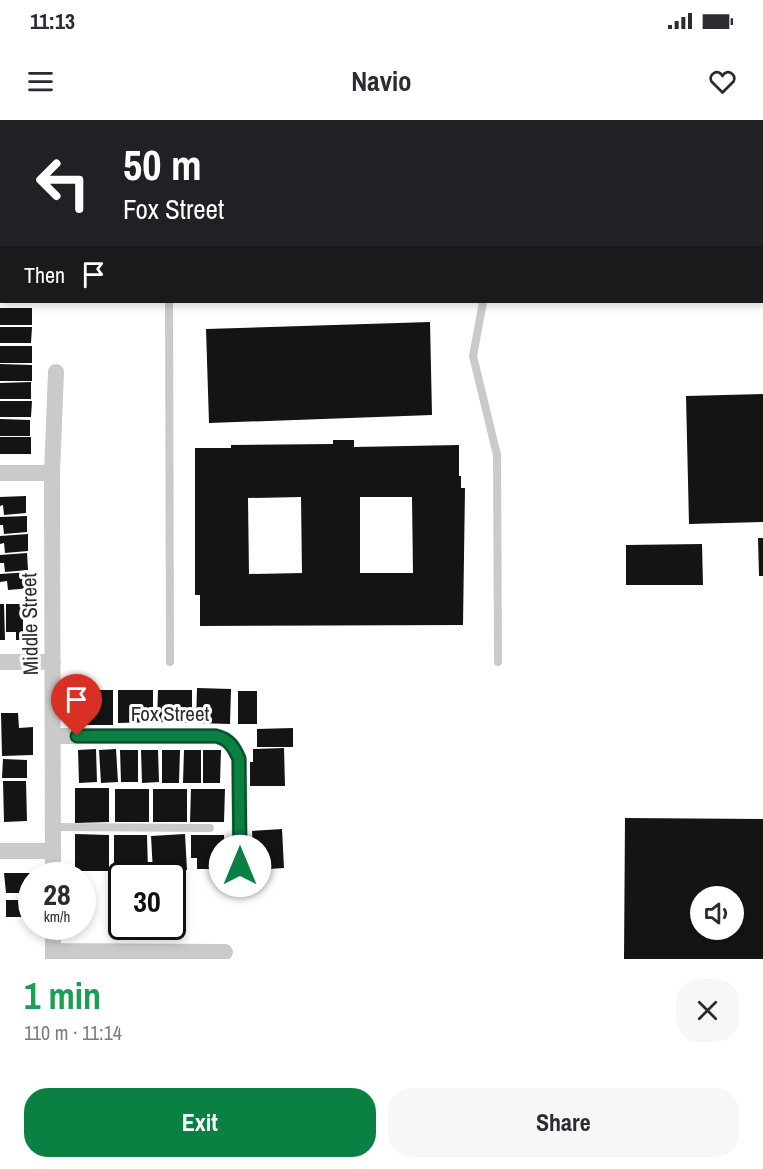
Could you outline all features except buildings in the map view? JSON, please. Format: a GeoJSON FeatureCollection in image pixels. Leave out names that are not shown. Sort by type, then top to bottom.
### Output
{"type":"FeatureCollection","features":[{"type":"Feature","properties":{"kind":"street","name":"Middle Street"},"geometry":{"type":"LineString","coordinates":[[53,862],[52,473],[56,372]]}},
{"type":"Feature","properties":{"kind":"street"},"geometry":{"type":"LineString","coordinates":[[0,473],[52,473]]}},
{"type":"Feature","properties":{"kind":"street"},"geometry":{"type":"LineString","coordinates":[[0,662],[53,662]]}},
{"type":"Feature","properties":{"kind":"street","name":"Fox Street"},"geometry":{"type":"LineString","coordinates":[[54,736],[216,736],[225,738],[236,750],[239,759],[240,866]]}},
{"type":"Feature","properties":{"kind":"street"},"geometry":{"type":"LineString","coordinates":[[0,851],[53,851]]}},
{"type":"Feature","properties":{"kind":"street"},"geometry":{"type":"LineString","coordinates":[[53,955],[225,952]]}},
{"type":"Feature","properties":{"kind":"lane"},"geometry":{"type":"LineString","coordinates":[[169,303],[170,662]]}},
{"type":"Feature","properties":{"kind":"lane"},"geometry":{"type":"LineString","coordinates":[[483,303],[472,356],[497,455],[498,662]]}},
{"type":"Feature","properties":{"kind":"lane"},"geometry":{"type":"LineString","coordinates":[[54,827],[210,828]]}},
{"type":"Feature","properties":{"kind":"route"},"geometry":{"type":"LineString","coordinates":[[77,736],[216,736],[225,738],[236,750],[239,759],[240,866]]}}]}
